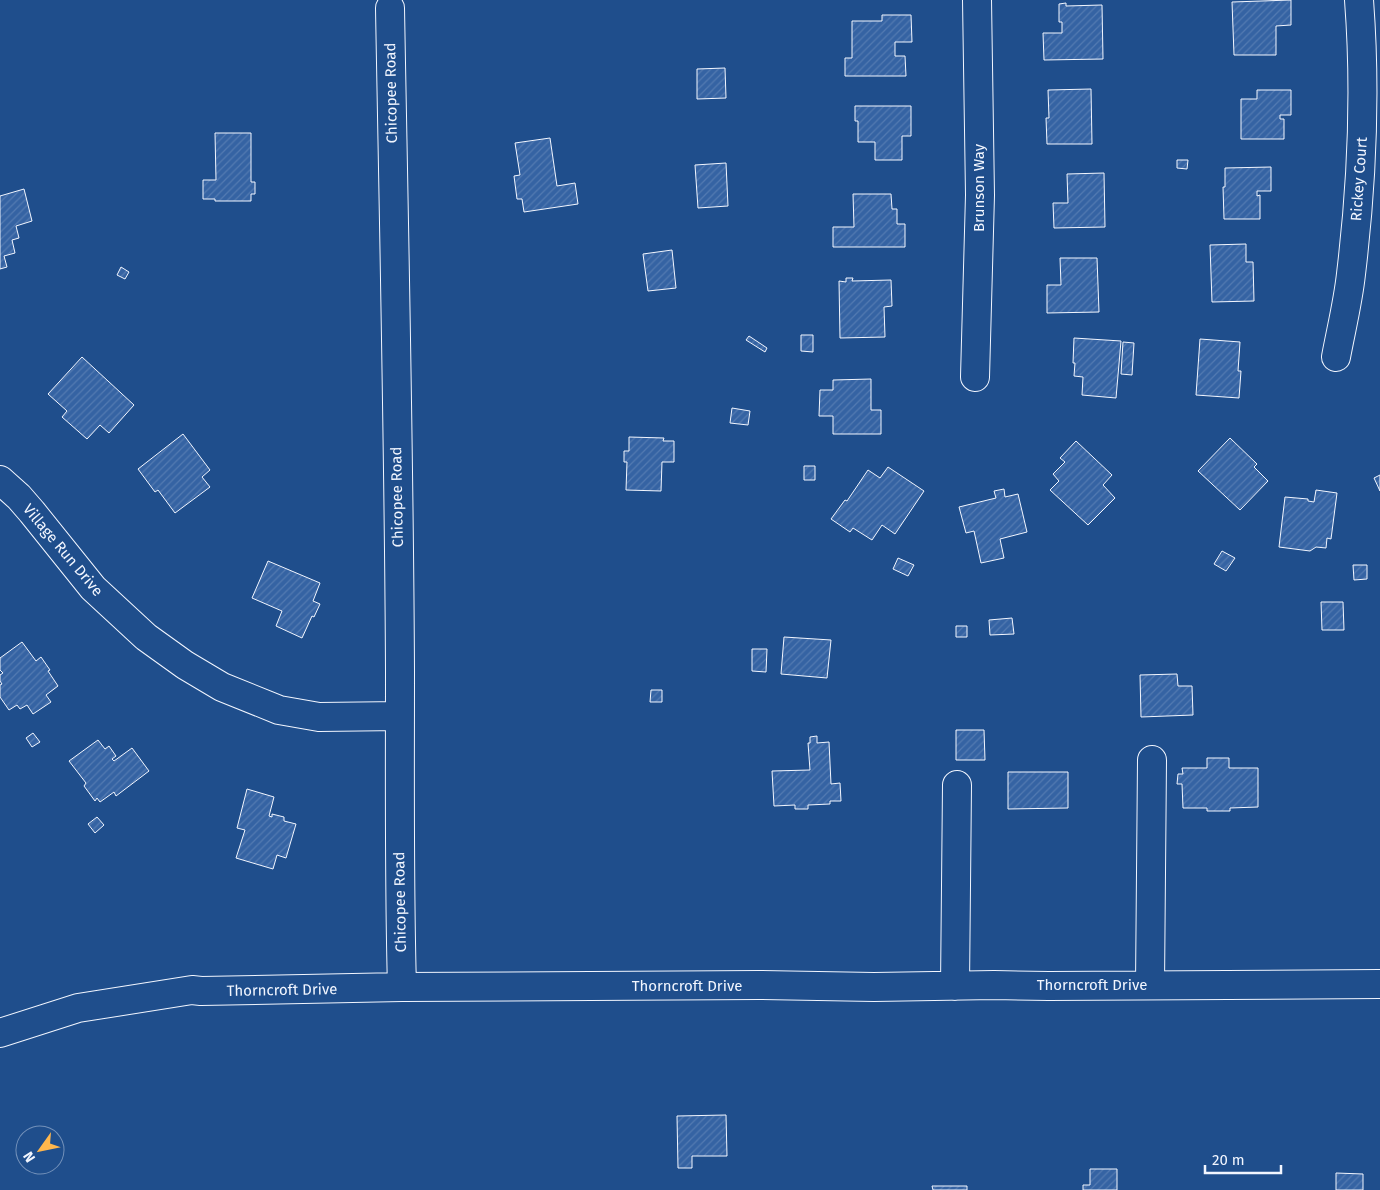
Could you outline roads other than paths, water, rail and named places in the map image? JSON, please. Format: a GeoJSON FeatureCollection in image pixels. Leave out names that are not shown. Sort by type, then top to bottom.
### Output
{"type":"FeatureCollection","features":[{"type":"Feature","properties":{"kind":"street","name":"Brunson Way"},"geometry":{"type":"LineString","coordinates":[[975,377],[980,195],[977,0]]}},
{"type":"Feature","properties":{"kind":"street","name":"Rickey Court"},"geometry":{"type":"LineString","coordinates":[[1336,357],[1351,276],[1360,172],[1363,120],[1361,25],[1358,0]]}},
{"type":"Feature","properties":{"kind":"street","name":"Chicopee Road"},"geometry":{"type":"LineString","coordinates":[[390,8],[396,308],[402,987]]}},
{"type":"Feature","properties":{"kind":"street","name":"Village Run Drive"},"geometry":{"type":"LineString","coordinates":[[0,480],[32,512],[93,588],[146,638],[185,665],[222,687],[278,710],[320,717],[400,716]]}},
{"type":"Feature","properties":{"kind":"street"},"geometry":{"type":"LineString","coordinates":[[1150,985],[1152,760]]}},
{"type":"Feature","properties":{"kind":"street"},"geometry":{"type":"LineString","coordinates":[[955,986],[958,785]]}},
{"type":"Feature","properties":{"kind":"street","name":"Thorncroft Drive"},"geometry":{"type":"LineString","coordinates":[[0,1033],[78,1008],[192,990],[201,992],[402,987],[758,985],[874,988],[1380,984]]}}]}
